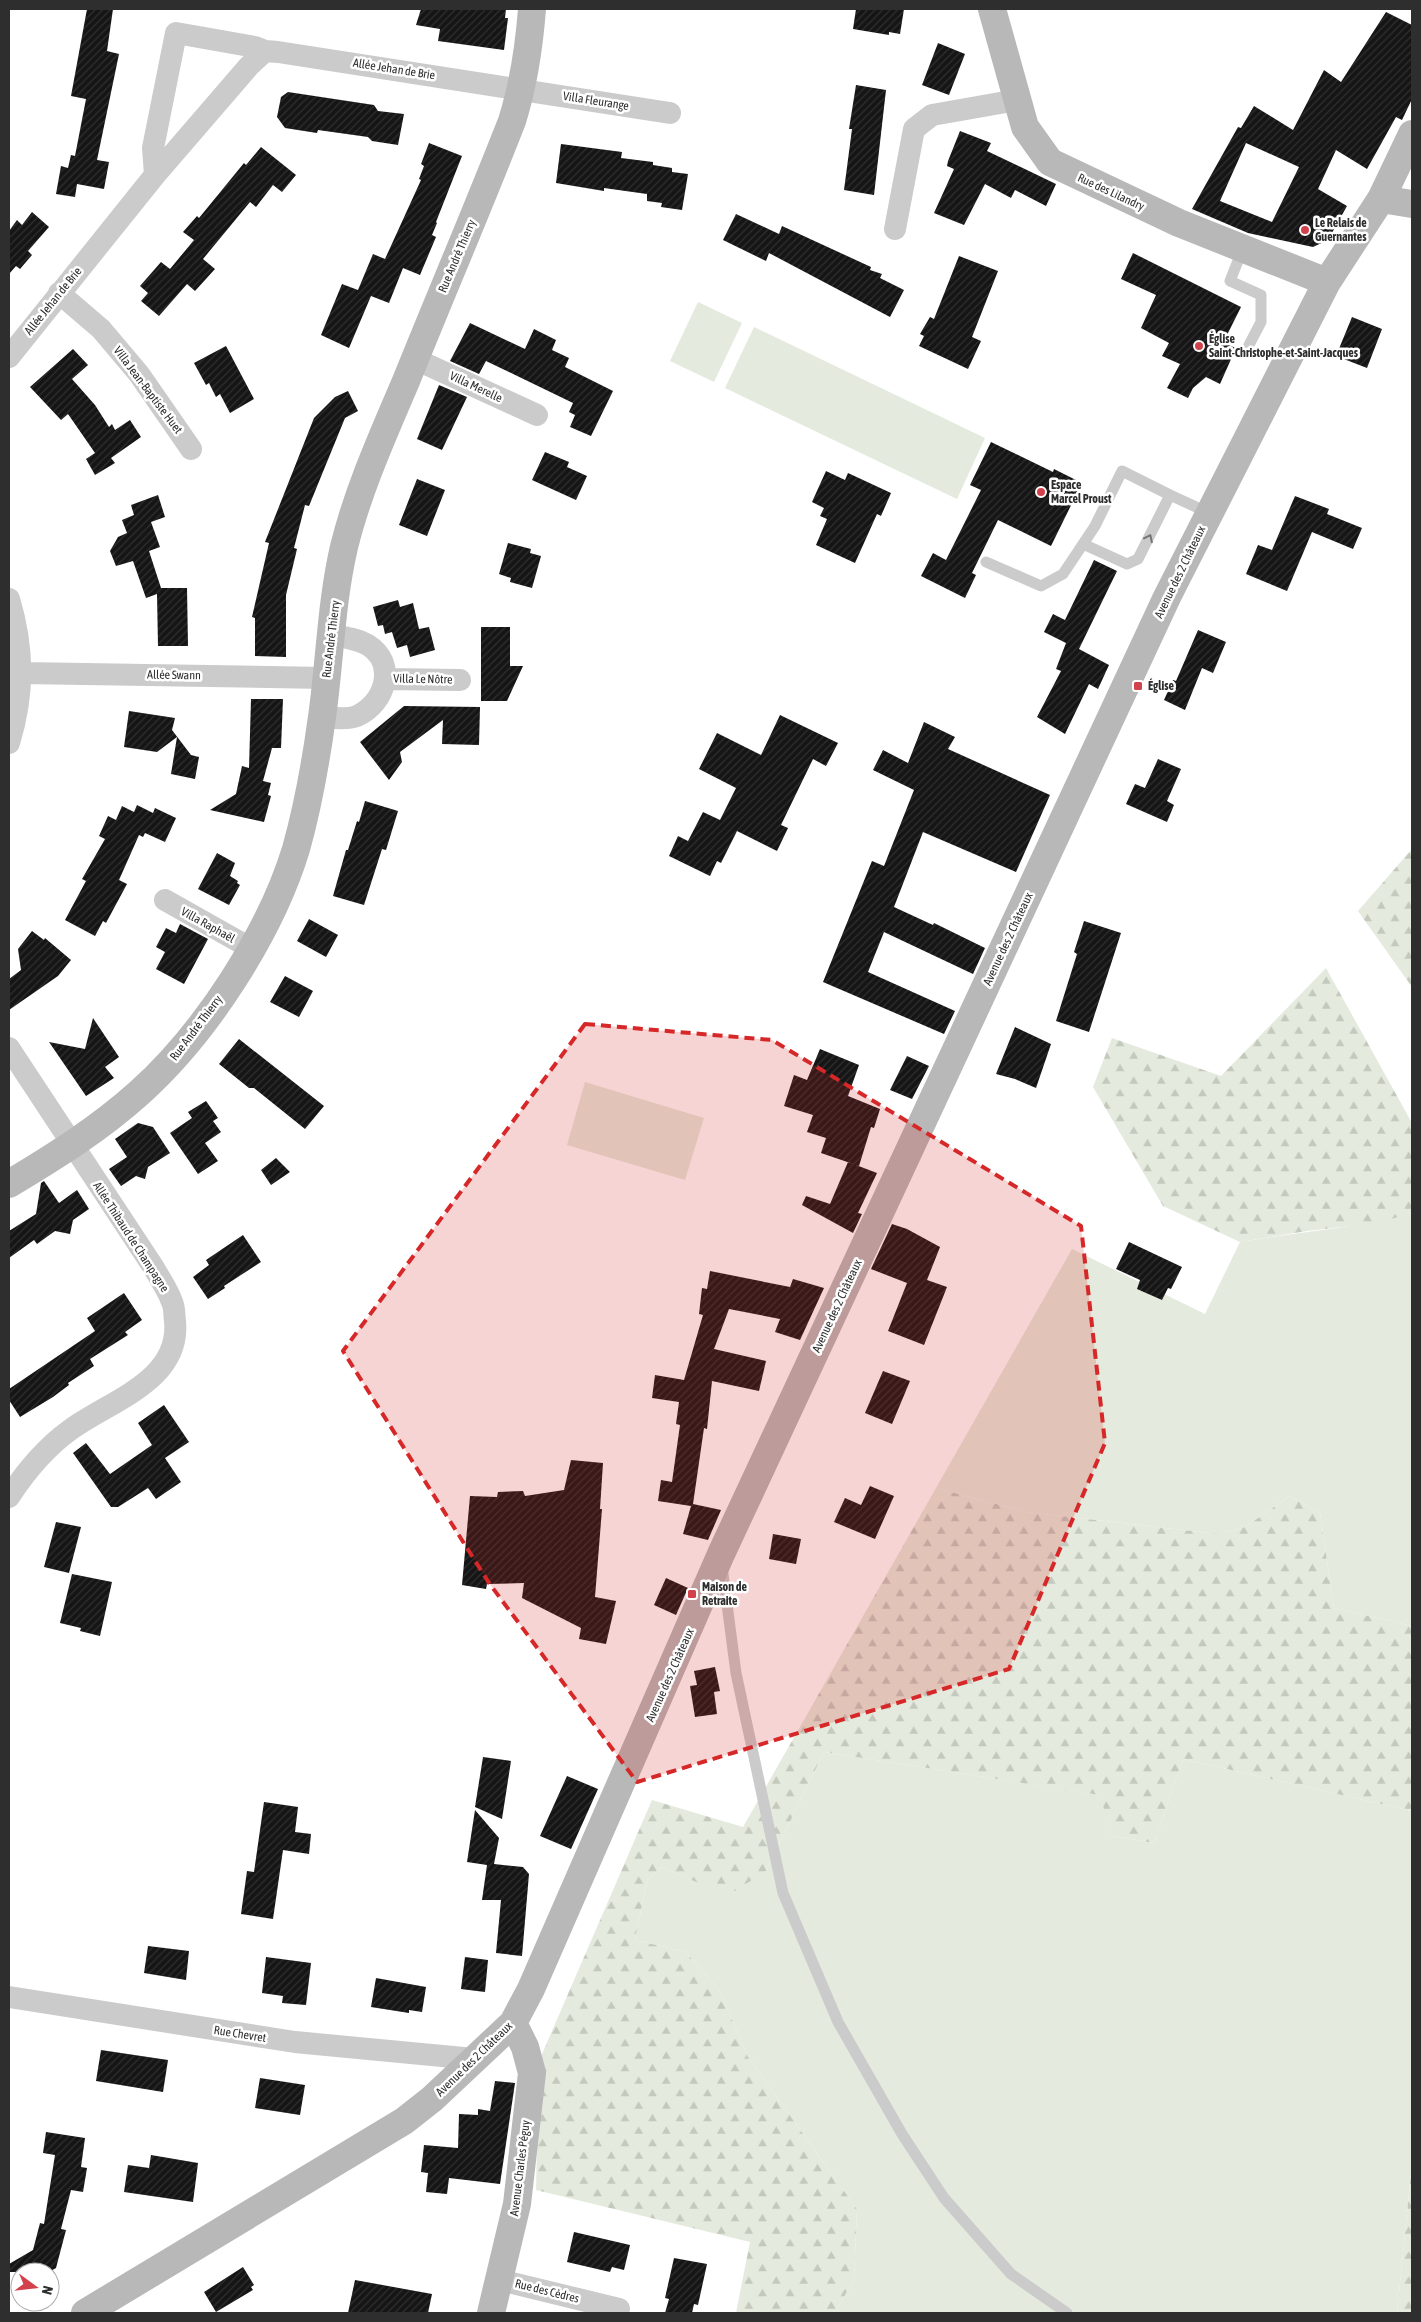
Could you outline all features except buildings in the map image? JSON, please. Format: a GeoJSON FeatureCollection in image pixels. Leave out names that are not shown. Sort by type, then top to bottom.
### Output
{"type":"FeatureCollection","features":[{"type":"Feature","properties":{"kind":"main road","name":"Rue André Thierry"},"geometry":{"type":"LineString","coordinates":[[9,1184],[72,1146],[139,1094],[174,1058],[216,1003],[252,949],[277,898],[295,850],[309,792],[322,716],[330,635],[344,548],[365,479],[486,187],[523,89],[532,9]]}},
{"type":"Feature","properties":{"kind":"main road","name":"Rue des Lilandry"},"geometry":{"type":"LineString","coordinates":[[992,9],[1025,127],[1050,162],[1179,223],[1328,282]]}},
{"type":"Feature","properties":{"kind":"main road","name":"Avenue des 2 Châteaux"},"geometry":{"type":"LineString","coordinates":[[85,2313],[404,2121],[432,2099],[513,2023],[531,1989],[721,1554],[1167,597],[1328,282],[1381,199],[1412,134]]}},
{"type":"Feature","properties":{"kind":"main road"},"geometry":{"type":"LineString","coordinates":[[1381,199],[1412,204]]}},
{"type":"Feature","properties":{"kind":"main road","name":"Avenue Charles Péguy"},"geometry":{"type":"LineString","coordinates":[[492,2313],[517,2204],[532,2073],[525,2047],[513,2023]]}},
{"type":"Feature","properties":{"kind":"street","name":"Allée Jehan de Brie"},"geometry":{"type":"LineString","coordinates":[[155,175],[153,148],[176,33],[255,47],[264,51],[523,89]]}},
{"type":"Feature","properties":{"kind":"street","name":"Allée Jehan de Brie"},"geometry":{"type":"LineString","coordinates":[[9,357],[155,175],[264,51]]}},
{"type":"Feature","properties":{"kind":"street","name":"Villa Fleurange"},"geometry":{"type":"LineString","coordinates":[[523,89],[670,113]]}},
{"type":"Feature","properties":{"kind":"street"},"geometry":{"type":"LineString","coordinates":[[895,229],[914,129],[932,115],[1017,100]]}},
{"type":"Feature","properties":{"kind":"street","name":"Villa Jean-Baptiste Huet"},"geometry":{"type":"LineString","coordinates":[[59,293],[101,329],[126,359],[191,449]]}},
{"type":"Feature","properties":{"kind":"street","name":"Villa Merelle"},"geometry":{"type":"LineString","coordinates":[[415,359],[537,415]]}},
{"type":"Feature","properties":{"kind":"street"},"geometry":{"type":"LineString","coordinates":[[9,599],[22,673],[17,716],[9,744]]}},
{"type":"Feature","properties":{"kind":"street","name":"Villa Le Nôtre"},"geometry":{"type":"LineString","coordinates":[[322,716],[339,719],[355,717],[368,710],[378,701],[385,678],[383,665],[377,653],[369,645],[357,639],[330,635]]}},
{"type":"Feature","properties":{"kind":"street","name":"Allée Swann"},"geometry":{"type":"LineString","coordinates":[[22,673],[326,678]]}},
{"type":"Feature","properties":{"kind":"street","name":"Villa Le Nôtre"},"geometry":{"type":"LineString","coordinates":[[385,678],[460,680]]}},
{"type":"Feature","properties":{"kind":"street","name":"Villa Raphaël"},"geometry":{"type":"LineString","coordinates":[[165,900],[252,949]]}},
{"type":"Feature","properties":{"kind":"street","name":"Allée Thibaud de Champagne"},"geometry":{"type":"LineString","coordinates":[[9,1048],[154,1268],[173,1303],[176,1331],[171,1352],[157,1373],[139,1388],[71,1429],[43,1452],[9,1497]]}},
{"type":"Feature","properties":{"kind":"street","name":"Rue Chevret"},"geometry":{"type":"LineString","coordinates":[[9,1997],[296,2042],[474,2059]]}},
{"type":"Feature","properties":{"kind":"street","name":"Rue des Cèdres"},"geometry":{"type":"LineString","coordinates":[[500,2280],[619,2309],[618,2313]]}},
{"type":"Feature","properties":{"kind":"lane"},"geometry":{"type":"LineString","coordinates":[[1243,248],[1230,281],[1262,295],[1261,322],[1249,344]]}},
{"type":"Feature","properties":{"kind":"lane"},"geometry":{"type":"LineString","coordinates":[[986,562],[1041,586],[1063,574],[1095,526],[1122,471],[1209,513]]}},
{"type":"Feature","properties":{"kind":"lane"},"geometry":{"type":"LineString","coordinates":[[1083,544],[1127,564],[1138,560],[1170,495]]}},
{"type":"Feature","properties":{"kind":"lane"},"geometry":{"type":"LineString","coordinates":[[721,1554],[736,1673],[784,1893],[838,2022],[902,2134],[944,2198],[1011,2274],[1067,2313]]}},
{"type":"Feature","properties":{"kind":"highlighted area"},"geometry":{"type":"Polygon","coordinates":[[[585,1024],[772,1040],[1081,1226],[1105,1443],[1009,1669],[637,1782],[489,1583],[343,1351],[585,1024]]]}},
{"type":"Feature","properties":{"kind":"green space"},"geometry":{"type":"Polygon","coordinates":[[[698,302],[742,323],[714,382],[670,361],[698,302]]]}},
{"type":"Feature","properties":{"kind":"green space"},"geometry":{"type":"Polygon","coordinates":[[[754,327],[985,438],[957,499],[725,388],[754,327]]]}},
{"type":"Feature","properties":{"kind":"green space"},"geometry":{"type":"Polygon","coordinates":[[[1412,849],[1412,987],[1358,911],[1412,849]]]}},
{"type":"Feature","properties":{"kind":"green space"},"geometry":{"type":"Polygon","coordinates":[[[1326,968],[1412,1123],[1412,1213],[1377,1223],[1307,1231],[1240,1242],[1163,1206],[1093,1087],[1112,1038],[1221,1076],[1326,968]]]}},
{"type":"Feature","properties":{"kind":"green space"},"geometry":{"type":"Polygon","coordinates":[[[585,1082],[704,1118],[685,1180],[567,1145],[585,1082]]]}},
{"type":"Feature","properties":{"kind":"green space"},"geometry":{"type":"Polygon","coordinates":[[[1412,1213],[1412,1626],[1334,1608],[1320,1513],[1290,1496],[1245,1527],[1218,1534],[1026,1512],[936,1488],[1072,1249],[1205,1314],[1240,1242],[1348,1226],[1412,1213]]]}},
{"type":"Feature","properties":{"kind":"green space"},"geometry":{"type":"Polygon","coordinates":[[[936,1488],[1026,1512],[1218,1534],[1245,1527],[1290,1496],[1320,1513],[1334,1608],[1412,1626],[1412,1811],[1183,1759],[1154,1843],[1112,1836],[1100,1795],[824,1752],[766,1871],[735,1891],[696,1882],[662,1867],[647,1880],[635,1940],[686,1952],[720,1991],[748,2057],[857,2209],[854,2279],[835,2313],[736,2313],[750,2242],[536,2190],[539,2061],[652,1800],[743,1827],[936,1488]]]}},
{"type":"Feature","properties":{"kind":"green space"},"geometry":{"type":"Polygon","coordinates":[[[824,1752],[1101,1795],[1112,1836],[1154,1843],[1183,1759],[1412,1811],[1412,2163],[1397,2313],[835,2313],[854,2279],[857,2209],[748,2057],[720,1991],[686,1952],[635,1940],[647,1880],[662,1867],[696,1882],[766,1871],[824,1752]]]}},
{"type":"Feature","properties":{"kind":"green space"},"geometry":{"type":"Polygon","coordinates":[[[1412,2163],[1412,2313],[1397,2313],[1412,2163]]]}},
{"type":"Feature","properties":{"kind":"place","name":"Le Relais de Guernantes"},"geometry":{"type":"Point","coordinates":[1305,230]}},
{"type":"Feature","properties":{"kind":"place","name":"Église Saint-Christophe-et-Saint-Jacques"},"geometry":{"type":"Point","coordinates":[1199,346]}},
{"type":"Feature","properties":{"kind":"place","name":"Espace Marcel Proust"},"geometry":{"type":"Point","coordinates":[1041,492]}},
{"type":"Feature","properties":{"kind":"place","name":"Église"},"geometry":{"type":"Point","coordinates":[1138,686]}},
{"type":"Feature","properties":{"kind":"place","name":"Maison de Retraite"},"geometry":{"type":"Point","coordinates":[692,1594]}}]}
